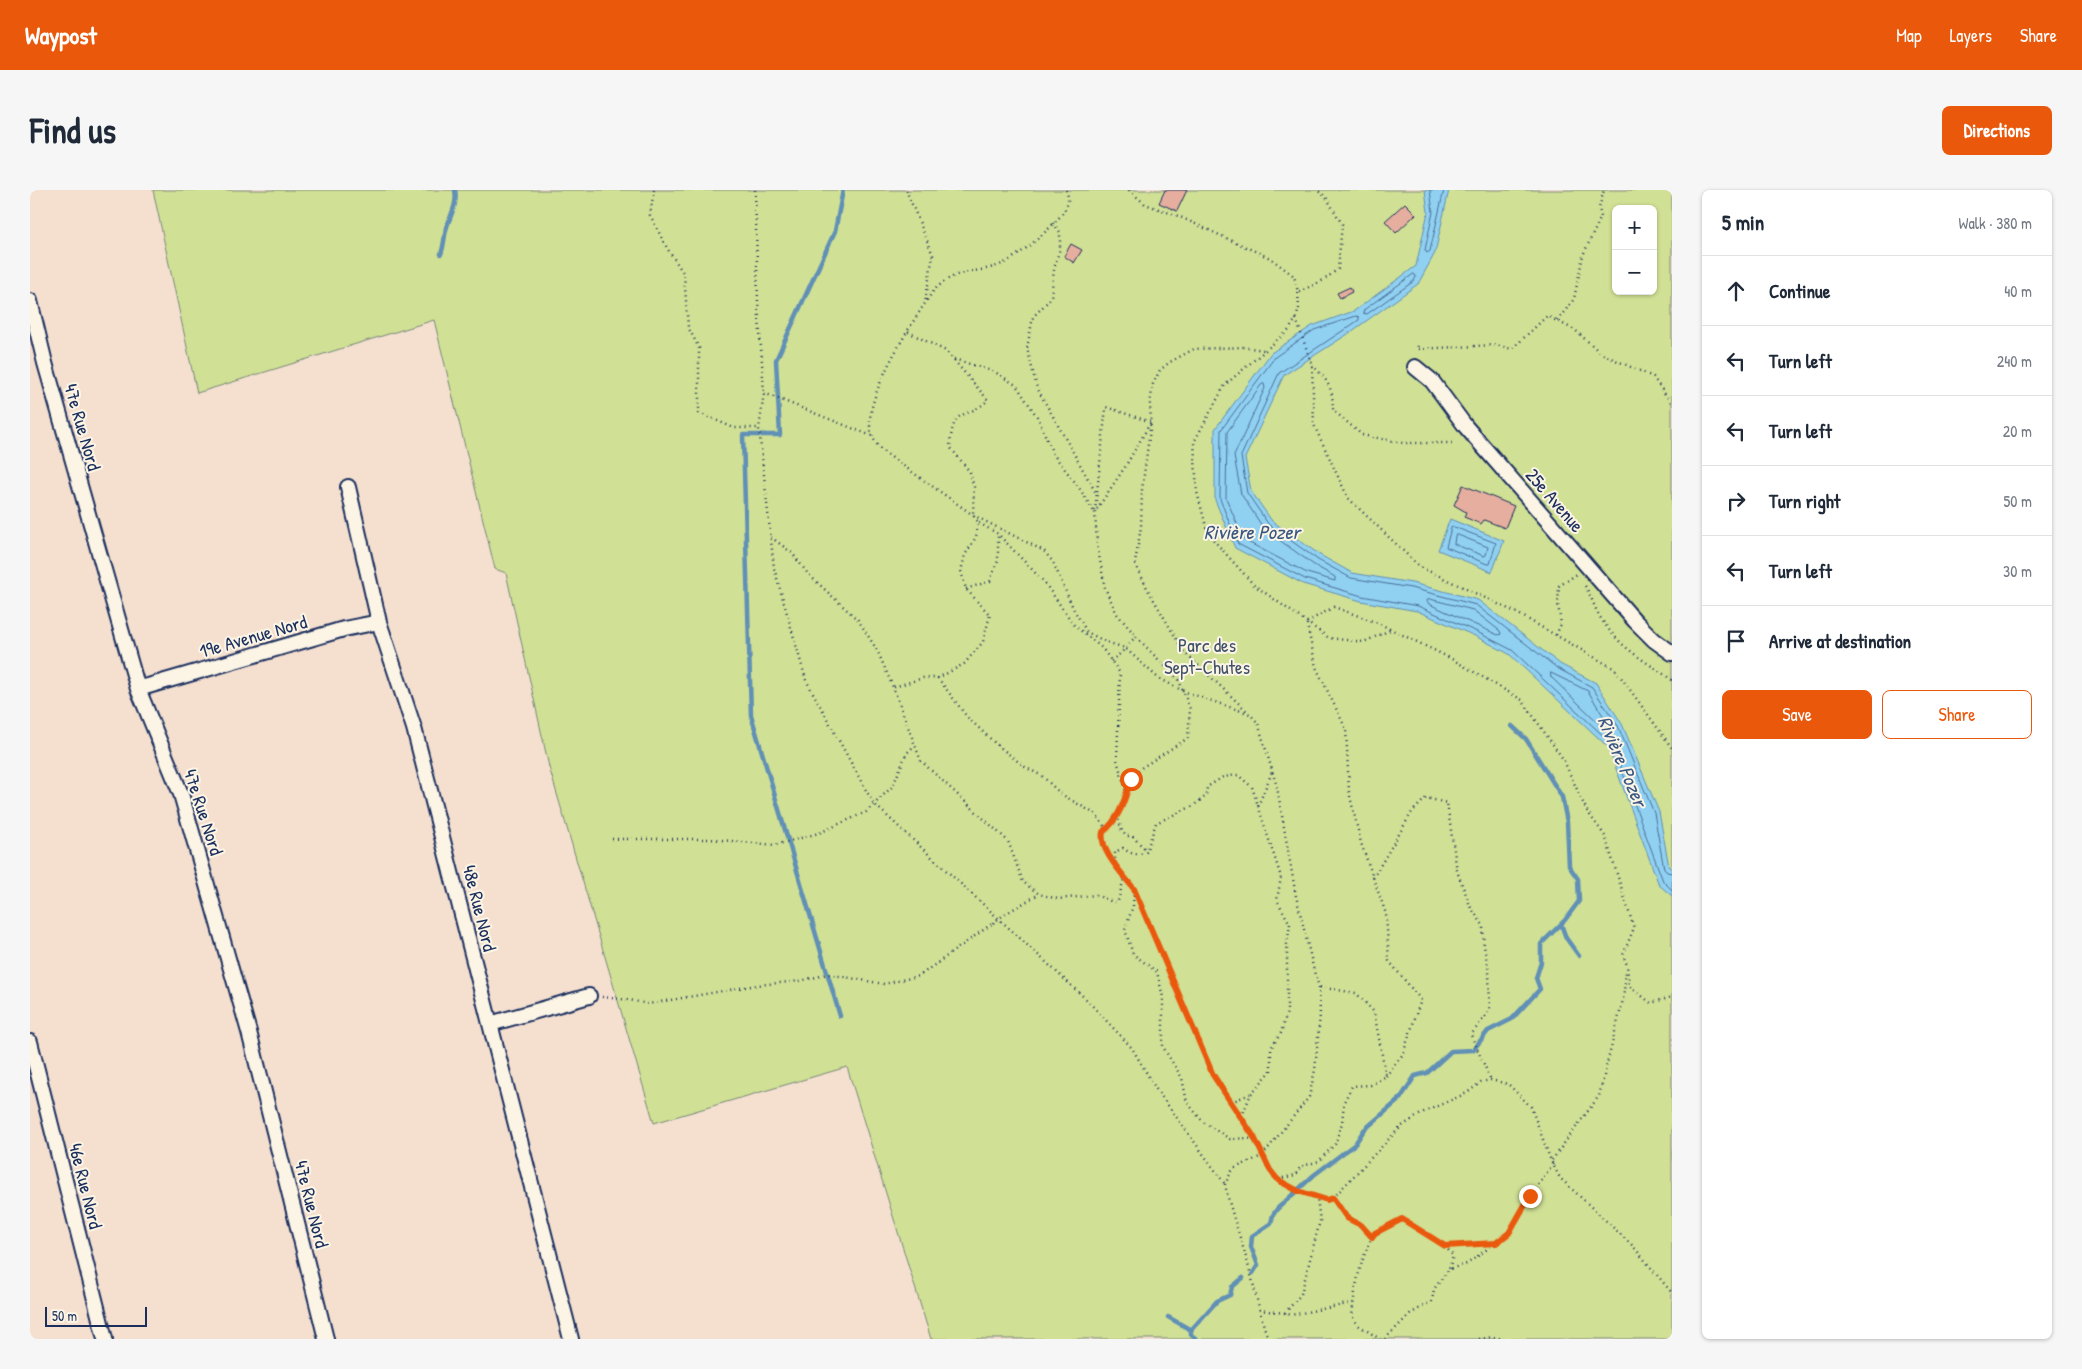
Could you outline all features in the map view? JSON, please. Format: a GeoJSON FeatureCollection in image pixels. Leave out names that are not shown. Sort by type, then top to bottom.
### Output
{"type":"FeatureCollection","features":[{"type":"Feature","properties":{"kind":"street","name":"47e Rue Nord"},"geometry":{"type":"LineString","coordinates":[[30,302],[45,363],[138,689],[187,813],[249,1032],[326,1339]]}},
{"type":"Feature","properties":{"kind":"street","name":"25e Avenue"},"geometry":{"type":"LineString","coordinates":[[1415,367],[1432,381],[1466,426],[1635,621],[1654,640],[1672,653]]}},
{"type":"Feature","properties":{"kind":"street","name":"48e Rue Nord"},"geometry":{"type":"LineString","coordinates":[[348,487],[378,622],[414,728],[571,1339]]}},
{"type":"Feature","properties":{"kind":"street","name":"19e Avenue Nord"},"geometry":{"type":"LineString","coordinates":[[138,689],[344,629],[378,622]]}},
{"type":"Feature","properties":{"kind":"street"},"geometry":{"type":"LineString","coordinates":[[490,1024],[589,996]]}},
{"type":"Feature","properties":{"kind":"street","name":"46e Rue Nord"},"geometry":{"type":"LineString","coordinates":[[30,1042],[105,1339]]}},
{"type":"Feature","properties":{"kind":"path"},"geometry":{"type":"LineString","coordinates":[[654,190],[650,215],[667,248],[684,274],[688,327],[699,348],[699,413],[734,428],[759,429]]}},
{"type":"Feature","properties":{"kind":"path"},"geometry":{"type":"LineString","coordinates":[[906,190],[907,197],[933,255],[924,304]]}},
{"type":"Feature","properties":{"kind":"path"},"geometry":{"type":"LineString","coordinates":[[1066,190],[1068,204],[1053,223],[1013,259],[998,266],[956,274],[934,290],[889,363],[871,415],[872,436],[881,450],[973,514],[1044,551],[1053,562],[1074,610],[1087,632],[1106,642],[1125,648],[1157,677],[1183,691],[1250,714]]}},
{"type":"Feature","properties":{"kind":"path"},"geometry":{"type":"LineString","coordinates":[[1129,190],[1145,204],[1178,216],[1270,258],[1294,276],[1298,292],[1299,308],[1296,319],[1288,331],[1225,385],[1194,442],[1197,492],[1208,534],[1254,585],[1329,638],[1364,642],[1390,630]]}},
{"type":"Feature","properties":{"kind":"path"},"geometry":{"type":"LineString","coordinates":[[1298,292],[1324,280],[1338,269],[1342,224],[1326,197],[1317,190]]}},
{"type":"Feature","properties":{"kind":"path"},"geometry":{"type":"LineString","coordinates":[[1557,321],[1574,298],[1582,255],[1601,217],[1599,208],[1604,190]]}},
{"type":"Feature","properties":{"kind":"path"},"geometry":{"type":"LineString","coordinates":[[755,191],[758,302],[764,393],[759,429],[774,568],[806,680],[874,804],[1086,998],[1132,1048],[1156,1089],[1225,1184],[1230,1208],[1256,1291],[1258,1310],[1268,1339]]}},
{"type":"Feature","properties":{"kind":"path"},"geometry":{"type":"LineString","coordinates":[[1053,223],[1060,232],[1060,248],[1054,269],[1050,298],[1032,318],[1027,348],[1037,388],[1096,494]]}},
{"type":"Feature","properties":{"kind":"path"},"geometry":{"type":"LineString","coordinates":[[1418,346],[1417,349],[1496,345],[1512,349],[1547,316],[1574,330],[1602,354],[1653,376],[1672,404]]}},
{"type":"Feature","properties":{"kind":"path"},"geometry":{"type":"LineString","coordinates":[[1296,319],[1312,365],[1314,425],[1348,498],[1420,567],[1515,612],[1615,669],[1672,748]]}},
{"type":"Feature","properties":{"kind":"path"},"geometry":{"type":"LineString","coordinates":[[908,332],[946,351],[988,400],[981,407],[960,414],[951,428],[950,447],[970,472],[974,487],[973,514],[978,522],[998,534],[1044,582],[1074,626],[1102,648],[1120,673],[1118,760],[1126,792]]}},
{"type":"Feature","properties":{"kind":"path"},"geometry":{"type":"LineString","coordinates":[[1225,1184],[1233,1169],[1262,1156],[1309,1097],[1319,1040],[1319,988],[1296,896],[1278,787],[1258,723],[1184,652],[1135,562],[1141,527],[1142,490],[1151,422],[1150,404],[1153,384],[1160,370],[1170,362],[1194,349],[1244,347],[1264,350]]}},
{"type":"Feature","properties":{"kind":"path"},"geometry":{"type":"LineString","coordinates":[[953,359],[995,372],[1016,385],[1038,418],[1053,454],[1095,512]]}},
{"type":"Feature","properties":{"kind":"path"},"geometry":{"type":"LineString","coordinates":[[1312,365],[1322,375],[1333,393],[1333,410],[1362,435],[1403,443],[1452,442]]}},
{"type":"Feature","properties":{"kind":"path"},"geometry":{"type":"LineString","coordinates":[[764,393],[872,436]]}},
{"type":"Feature","properties":{"kind":"path"},"geometry":{"type":"LineString","coordinates":[[1119,868],[1104,847],[1102,838],[1103,832],[1123,805],[1131,779],[1142,768],[1188,738],[1190,709],[1179,680],[1117,614],[1105,588],[1097,544],[1096,494],[1106,407],[1151,422]]}},
{"type":"Feature","properties":{"kind":"path"},"geometry":{"type":"LineString","coordinates":[[1095,512],[1125,467],[1151,422]]}},
{"type":"Feature","properties":{"kind":"path"},"geometry":{"type":"LineString","coordinates":[[893,687],[923,678],[938,678],[964,664],[983,642],[990,615],[966,589],[961,571],[966,555],[976,537],[978,522]]}},
{"type":"Feature","properties":{"kind":"path"},"geometry":{"type":"LineString","coordinates":[[966,589],[990,581],[998,561],[998,534]]}},
{"type":"Feature","properties":{"kind":"path"},"geometry":{"type":"LineString","coordinates":[[771,537],[792,552],[808,574],[858,620],[877,650],[921,761],[1008,841],[1024,882],[1039,894],[1058,899],[1096,895],[1116,904],[1124,878]]}},
{"type":"Feature","properties":{"kind":"path"},"geometry":{"type":"LineString","coordinates":[[1556,635],[1561,624],[1558,586],[1577,574],[1575,569]]}},
{"type":"Feature","properties":{"kind":"path"},"geometry":{"type":"LineString","coordinates":[[1582,582],[1600,617],[1619,642],[1635,657],[1672,680]]}},
{"type":"Feature","properties":{"kind":"path"},"geometry":{"type":"LineString","coordinates":[[1307,623],[1334,607],[1378,623],[1450,658],[1522,700],[1564,759],[1587,811],[1605,836],[1634,928],[1623,955],[1627,965],[1629,986],[1651,1003],[1672,997]]}},
{"type":"Feature","properties":{"kind":"path"},"geometry":{"type":"LineString","coordinates":[[1278,1180],[1296,1175],[1300,1166],[1319,1161],[1335,1144],[1342,1123],[1344,1102],[1352,1086],[1371,1086],[1386,1076],[1403,1054],[1421,1000],[1389,961],[1386,914],[1361,843],[1349,792],[1346,729],[1316,667],[1307,623]]}},
{"type":"Feature","properties":{"kind":"path"},"geometry":{"type":"LineString","coordinates":[[1111,660],[1136,636]]}},
{"type":"Feature","properties":{"kind":"path"},"geometry":{"type":"LineString","coordinates":[[938,678],[968,717],[996,744],[1025,767],[1042,776],[1061,794],[1094,814],[1107,828]]}},
{"type":"Feature","properties":{"kind":"path"},"geometry":{"type":"LineString","coordinates":[[612,839],[710,839],[775,846],[819,833],[866,812],[893,786],[906,754],[915,746]]}},
{"type":"Feature","properties":{"kind":"path"},"geometry":{"type":"LineString","coordinates":[[1257,807],[1272,772]]}},
{"type":"Feature","properties":{"kind":"path"},"geometry":{"type":"LineString","coordinates":[[1241,1118],[1251,1094],[1271,1071],[1271,1048],[1288,1012],[1287,944],[1290,924],[1277,900],[1281,877],[1275,853],[1257,807],[1252,788],[1238,775],[1222,777],[1207,787],[1206,796],[1193,806],[1156,823],[1146,852],[1140,855],[1128,852],[1123,848],[1115,852],[1115,862],[1124,878],[1134,889],[1213,1075],[1231,1102],[1241,1118],[1256,1141],[1262,1156],[1278,1180],[1298,1191],[1316,1197],[1327,1200],[1333,1198],[1402,1126],[1424,1112],[1467,1093],[1481,1082],[1491,1080],[1508,1084],[1531,1107],[1560,1178],[1633,1246],[1672,1293]]}},
{"type":"Feature","properties":{"kind":"path"},"geometry":{"type":"LineString","coordinates":[[1373,878],[1412,812],[1426,798],[1447,803],[1457,871],[1471,908],[1484,925],[1484,946],[1489,972],[1490,1010],[1471,1035],[1491,1080]]}},
{"type":"Feature","properties":{"kind":"path"},"geometry":{"type":"LineString","coordinates":[[1117,815],[1122,831],[1126,836],[1132,836],[1146,850]]}},
{"type":"Feature","properties":{"kind":"path"},"geometry":{"type":"LineString","coordinates":[[1134,889],[1133,906],[1125,930],[1133,954],[1157,972],[1163,997],[1163,1047],[1182,1078],[1187,1102],[1203,1122],[1230,1139],[1248,1138],[1256,1141]]}},
{"type":"Feature","properties":{"kind":"path"},"geometry":{"type":"LineString","coordinates":[[589,996],[648,1004],[757,985],[800,981],[828,974],[884,984],[919,976],[993,922],[1039,894]]}},
{"type":"Feature","properties":{"kind":"path"},"geometry":{"type":"LineString","coordinates":[[1449,1269],[1468,1264],[1509,1233],[1552,1162],[1599,1096],[1623,1000],[1627,965]]}},
{"type":"Feature","properties":{"kind":"path"},"geometry":{"type":"LineString","coordinates":[[1319,988],[1356,993],[1374,1012],[1386,1076]]}},
{"type":"Feature","properties":{"kind":"path"},"geometry":{"type":"LineString","coordinates":[[1231,1102],[1251,1094]]}},
{"type":"Feature","properties":{"kind":"path"},"geometry":{"type":"LineString","coordinates":[[1285,1313],[1301,1294],[1320,1221],[1316,1197]]}},
{"type":"Feature","properties":{"kind":"path"},"geometry":{"type":"LineString","coordinates":[[1333,1198],[1347,1218],[1361,1225],[1372,1237]]}},
{"type":"Feature","properties":{"kind":"path"},"geometry":{"type":"LineString","coordinates":[[1380,1339],[1373,1337],[1358,1325],[1352,1316],[1356,1280],[1362,1259],[1375,1233],[1402,1219],[1445,1246],[1453,1256],[1449,1269],[1434,1289],[1432,1301],[1410,1314],[1385,1339]]}},
{"type":"Feature","properties":{"kind":"path"},"geometry":{"type":"LineString","coordinates":[[1445,1246],[1496,1243]]}},
{"type":"Feature","properties":{"kind":"path"},"geometry":{"type":"LineString","coordinates":[[1258,1310],[1291,1315],[1353,1304]]}},
{"type":"Feature","properties":{"kind":"path"},"geometry":{"type":"LineString","coordinates":[[1479,1339],[1504,1339]]}},
{"type":"Feature","properties":{"kind":"green space","name":"Parc des Sept-Chutes"},"geometry":{"type":"Polygon","coordinates":[[[153,190],[1672,190],[1672,1339],[931,1339],[847,1067],[654,1123],[549,767],[506,573],[495,569],[434,320],[197,393],[153,190]]]}},
{"type":"Feature","properties":{"kind":"water","name":"Rivière Pozer"},"geometry":{"type":"Polygon","coordinates":[[[1425,190],[1449,190],[1435,253],[1418,284],[1348,334],[1284,375],[1245,458],[1251,491],[1272,521],[1320,555],[1352,573],[1412,583],[1478,600],[1560,664],[1596,683],[1622,724],[1659,812],[1669,867],[1672,869],[1672,896],[1659,885],[1608,747],[1509,654],[1475,636],[1417,611],[1361,601],[1303,584],[1235,548],[1215,500],[1215,429],[1271,353],[1312,326],[1354,311],[1416,266],[1428,212],[1425,190]]]}},
{"type":"Feature","properties":{"kind":"water"},"geometry":{"type":"Polygon","coordinates":[[[1450,519],[1504,541],[1492,572],[1438,550],[1450,519]]]}},
{"type":"Feature","properties":{"kind":"building"},"geometry":{"type":"Polygon","coordinates":[[[1165,190],[1187,190],[1177,211],[1159,203],[1165,190]]]}},
{"type":"Feature","properties":{"kind":"building"},"geometry":{"type":"Polygon","coordinates":[[[1405,203],[1416,214],[1396,233],[1385,221],[1405,203]]]}},
{"type":"Feature","properties":{"kind":"building"},"geometry":{"type":"Polygon","coordinates":[[[1071,244],[1082,250],[1074,263],[1064,256],[1071,244]]]}},
{"type":"Feature","properties":{"kind":"building"},"geometry":{"type":"Polygon","coordinates":[[[1350,287],[1352,292],[1340,298],[1337,293],[1350,287]]]}},
{"type":"Feature","properties":{"kind":"building"},"geometry":{"type":"Polygon","coordinates":[[[1463,485],[1514,506],[1505,528],[1484,520],[1481,524],[1464,517],[1466,512],[1454,505],[1463,485]]]}},
{"type":"Feature","properties":{"kind":"waterway"},"geometry":{"type":"LineString","coordinates":[[441,254],[446,230],[455,205],[455,190]]}},
{"type":"Feature","properties":{"kind":"waterway"},"geometry":{"type":"LineString","coordinates":[[840,1016],[751,715],[743,435],[780,435],[776,360],[835,231],[843,190]]}},
{"type":"Feature","properties":{"kind":"waterway"},"geometry":{"type":"LineString","coordinates":[[1253,1273],[1258,1265],[1251,1247],[1252,1236],[1271,1223],[1277,1209],[1314,1175],[1355,1144],[1364,1130],[1400,1099],[1415,1076],[1427,1073],[1451,1051],[1473,1050],[1488,1031],[1512,1019],[1540,989],[1536,978],[1541,962],[1541,944],[1565,920],[1579,901],[1578,879],[1569,866],[1567,822],[1562,797],[1526,739],[1512,726]]}},
{"type":"Feature","properties":{"kind":"waterway"},"geometry":{"type":"LineString","coordinates":[[1561,924],[1566,938],[1579,956]]}},
{"type":"Feature","properties":{"kind":"waterway"},"geometry":{"type":"LineString","coordinates":[[1197,1339],[1191,1335],[1191,1330],[1217,1301],[1230,1295],[1232,1287],[1243,1278]]}},
{"type":"Feature","properties":{"kind":"waterway"},"geometry":{"type":"LineString","coordinates":[[1168,1317],[1191,1330]]}},
{"type":"Feature","properties":{"kind":"route"},"geometry":{"type":"LineString","coordinates":[[1131,779],[1123,805],[1110,826],[1103,832],[1104,847],[1124,878],[1134,889],[1213,1075],[1254,1137],[1262,1156],[1278,1180],[1298,1191],[1327,1200],[1333,1198],[1347,1218],[1361,1225],[1372,1237],[1375,1233],[1402,1219],[1445,1246],[1496,1243],[1509,1233],[1530,1196]]}}]}
